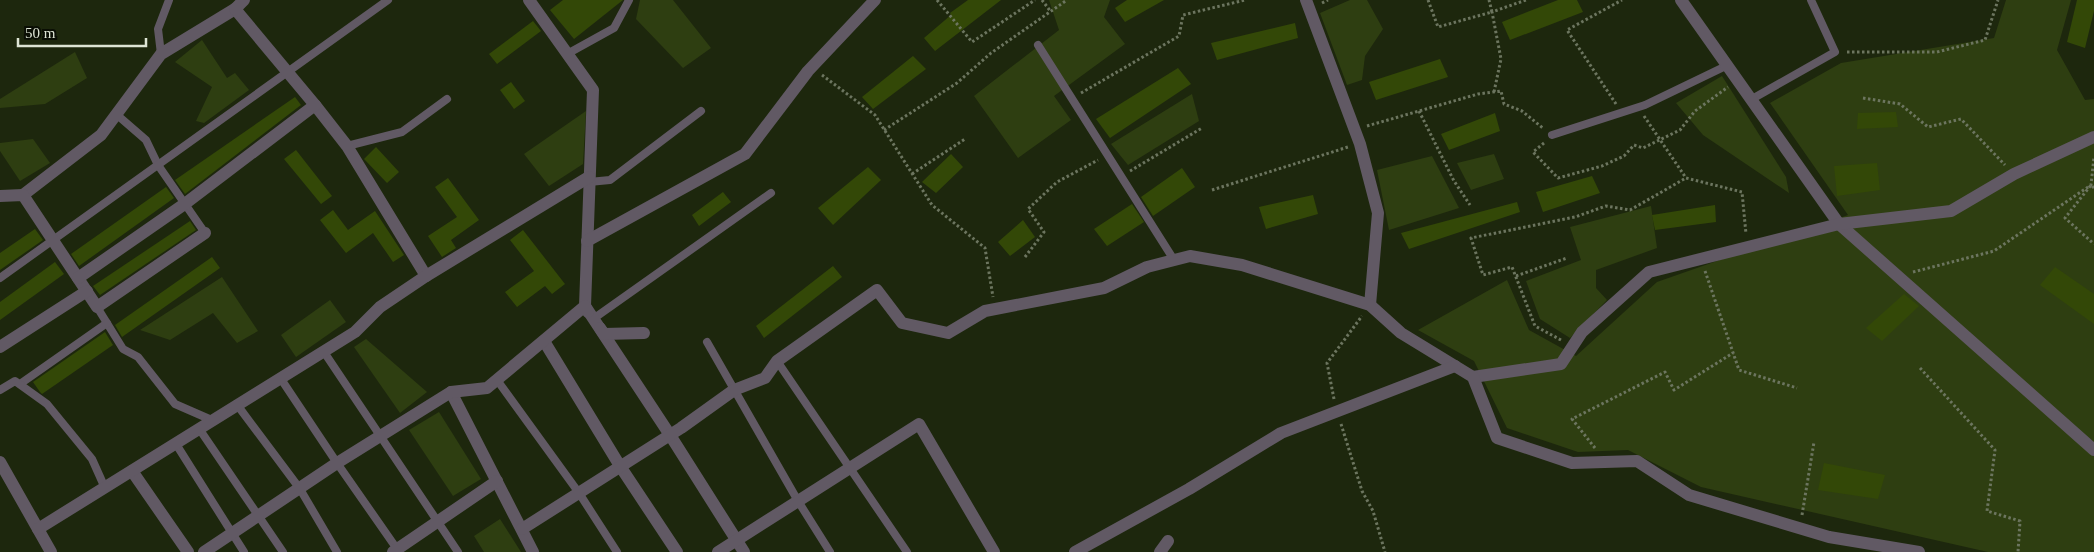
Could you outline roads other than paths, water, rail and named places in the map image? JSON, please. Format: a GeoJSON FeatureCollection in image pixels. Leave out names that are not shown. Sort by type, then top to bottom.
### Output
{"type":"FeatureCollection","features":[{"type":"Feature","properties":{"kind":"street"},"geometry":{"type":"LineString","coordinates":[[0,196],[23,195],[101,135],[161,54],[235,9],[244,0]]}},
{"type":"Feature","properties":{"kind":"street"},"geometry":{"type":"LineString","coordinates":[[529,0],[593,90],[584,306],[670,435],[744,552]]}},
{"type":"Feature","properties":{"kind":"street"},"geometry":{"type":"LineString","coordinates":[[587,241],[745,154],[812,67],[875,0]]}},
{"type":"Feature","properties":{"kind":"street"},"geometry":{"type":"LineString","coordinates":[[1306,0],[1360,144],[1378,213],[1370,305]]}},
{"type":"Feature","properties":{"kind":"street"},"geometry":{"type":"LineString","coordinates":[[1682,0],[1839,224],[2094,450]]}},
{"type":"Feature","properties":{"kind":"street"},"geometry":{"type":"LineString","coordinates":[[235,9],[315,104],[347,146],[426,276]]}},
{"type":"Feature","properties":{"kind":"street"},"geometry":{"type":"LineString","coordinates":[[78,278],[186,203],[315,104]]}},
{"type":"Feature","properties":{"kind":"street"},"geometry":{"type":"LineString","coordinates":[[1472,377],[1561,364],[1582,332],[1649,272],[1839,224],[1951,211],[2014,174],[2094,137]]}},
{"type":"Feature","properties":{"kind":"street"},"geometry":{"type":"LineString","coordinates":[[38,529],[355,332],[380,307],[426,276],[589,180]]}},
{"type":"Feature","properties":{"kind":"street"},"geometry":{"type":"LineString","coordinates":[[23,195],[97,307],[205,233]]}},
{"type":"Feature","properties":{"kind":"street"},"geometry":{"type":"LineString","coordinates":[[522,529],[670,435],[734,390],[765,378],[776,361],[877,290],[902,323],[948,333],[985,311],[1104,288],[1147,267],[1190,256],[1242,265],[1370,305],[1401,333],[1472,377],[1497,438],[1572,463],[1637,461],[1689,495],[1829,537],[1918,552]]}},
{"type":"Feature","properties":{"kind":"street"},"geometry":{"type":"LineString","coordinates":[[0,347],[87,291]]}},
{"type":"Feature","properties":{"kind":"street"},"geometry":{"type":"LineString","coordinates":[[584,306],[604,334],[644,333]]}},
{"type":"Feature","properties":{"kind":"street"},"geometry":{"type":"LineString","coordinates":[[204,552],[337,463],[451,392],[487,388],[584,306]]}},
{"type":"Feature","properties":{"kind":"street"},"geometry":{"type":"LineString","coordinates":[[544,341],[620,466],[677,552]]}},
{"type":"Feature","properties":{"kind":"street"},"geometry":{"type":"LineString","coordinates":[[1075,552],[1189,489],[1281,433],[1455,366]]}},
{"type":"Feature","properties":{"kind":"street"},"geometry":{"type":"LineString","coordinates":[[451,392],[533,552]]}},
{"type":"Feature","properties":{"kind":"street"},"geometry":{"type":"LineString","coordinates":[[718,552],[919,424],[994,552]]}},
{"type":"Feature","properties":{"kind":"street"},"geometry":{"type":"LineString","coordinates":[[0,462],[51,552]]}},
{"type":"Feature","properties":{"kind":"street"},"geometry":{"type":"LineString","coordinates":[[132,471],[188,552]]}},
{"type":"Feature","properties":{"kind":"street"},"geometry":{"type":"LineString","coordinates":[[395,550],[497,481]]}},
{"type":"Feature","properties":{"kind":"street"},"geometry":{"type":"LineString","coordinates":[[1160,552],[1168,541]]}},
{"type":"Feature","properties":{"kind":"lane"},"geometry":{"type":"LineString","coordinates":[[161,54],[158,30],[169,0]]}},
{"type":"Feature","properties":{"kind":"lane"},"geometry":{"type":"LineString","coordinates":[[0,278],[388,0]]}},
{"type":"Feature","properties":{"kind":"lane"},"geometry":{"type":"LineString","coordinates":[[567,54],[614,28],[629,0]]}},
{"type":"Feature","properties":{"kind":"lane"},"geometry":{"type":"LineString","coordinates":[[1752,100],[1835,52],[1811,0]]}},
{"type":"Feature","properties":{"kind":"lane"},"geometry":{"type":"LineString","coordinates":[[1038,45],[1174,260]]}},
{"type":"Feature","properties":{"kind":"lane"},"geometry":{"type":"LineString","coordinates":[[1552,136],[1638,108],[1728,66]]}},
{"type":"Feature","properties":{"kind":"lane"},"geometry":{"type":"LineString","coordinates":[[347,146],[402,132],[446,99]]}},
{"type":"Feature","properties":{"kind":"lane"},"geometry":{"type":"LineString","coordinates":[[589,180],[610,180],[701,111]]}},
{"type":"Feature","properties":{"kind":"lane"},"geometry":{"type":"LineString","coordinates":[[116,114],[146,140],[158,165],[205,233]]}},
{"type":"Feature","properties":{"kind":"lane"},"geometry":{"type":"LineString","coordinates":[[593,319],[771,193]]}},
{"type":"Feature","properties":{"kind":"lane"},"geometry":{"type":"LineString","coordinates":[[97,307],[123,349],[138,356],[175,404],[214,421]]}},
{"type":"Feature","properties":{"kind":"lane"},"geometry":{"type":"LineString","coordinates":[[20,384],[107,323]]}},
{"type":"Feature","properties":{"kind":"lane"},"geometry":{"type":"LineString","coordinates":[[707,342],[798,502],[830,552]]}},
{"type":"Feature","properties":{"kind":"lane"},"geometry":{"type":"LineString","coordinates":[[324,352],[458,552]]}},
{"type":"Feature","properties":{"kind":"lane"},"geometry":{"type":"LineString","coordinates":[[776,361],[907,552]]}},
{"type":"Feature","properties":{"kind":"lane"},"geometry":{"type":"LineString","coordinates":[[282,379],[395,550]]}},
{"type":"Feature","properties":{"kind":"lane"},"geometry":{"type":"LineString","coordinates":[[497,380],[579,493],[617,552]]}},
{"type":"Feature","properties":{"kind":"lane"},"geometry":{"type":"LineString","coordinates":[[0,390],[15,381],[47,404],[92,459],[105,488]]}},
{"type":"Feature","properties":{"kind":"lane"},"geometry":{"type":"LineString","coordinates":[[238,406],[300,489],[338,552]]}},
{"type":"Feature","properties":{"kind":"lane"},"geometry":{"type":"LineString","coordinates":[[200,430],[283,552]]}},
{"type":"Feature","properties":{"kind":"lane"},"geometry":{"type":"LineString","coordinates":[[176,444],[244,552]]}}]}
